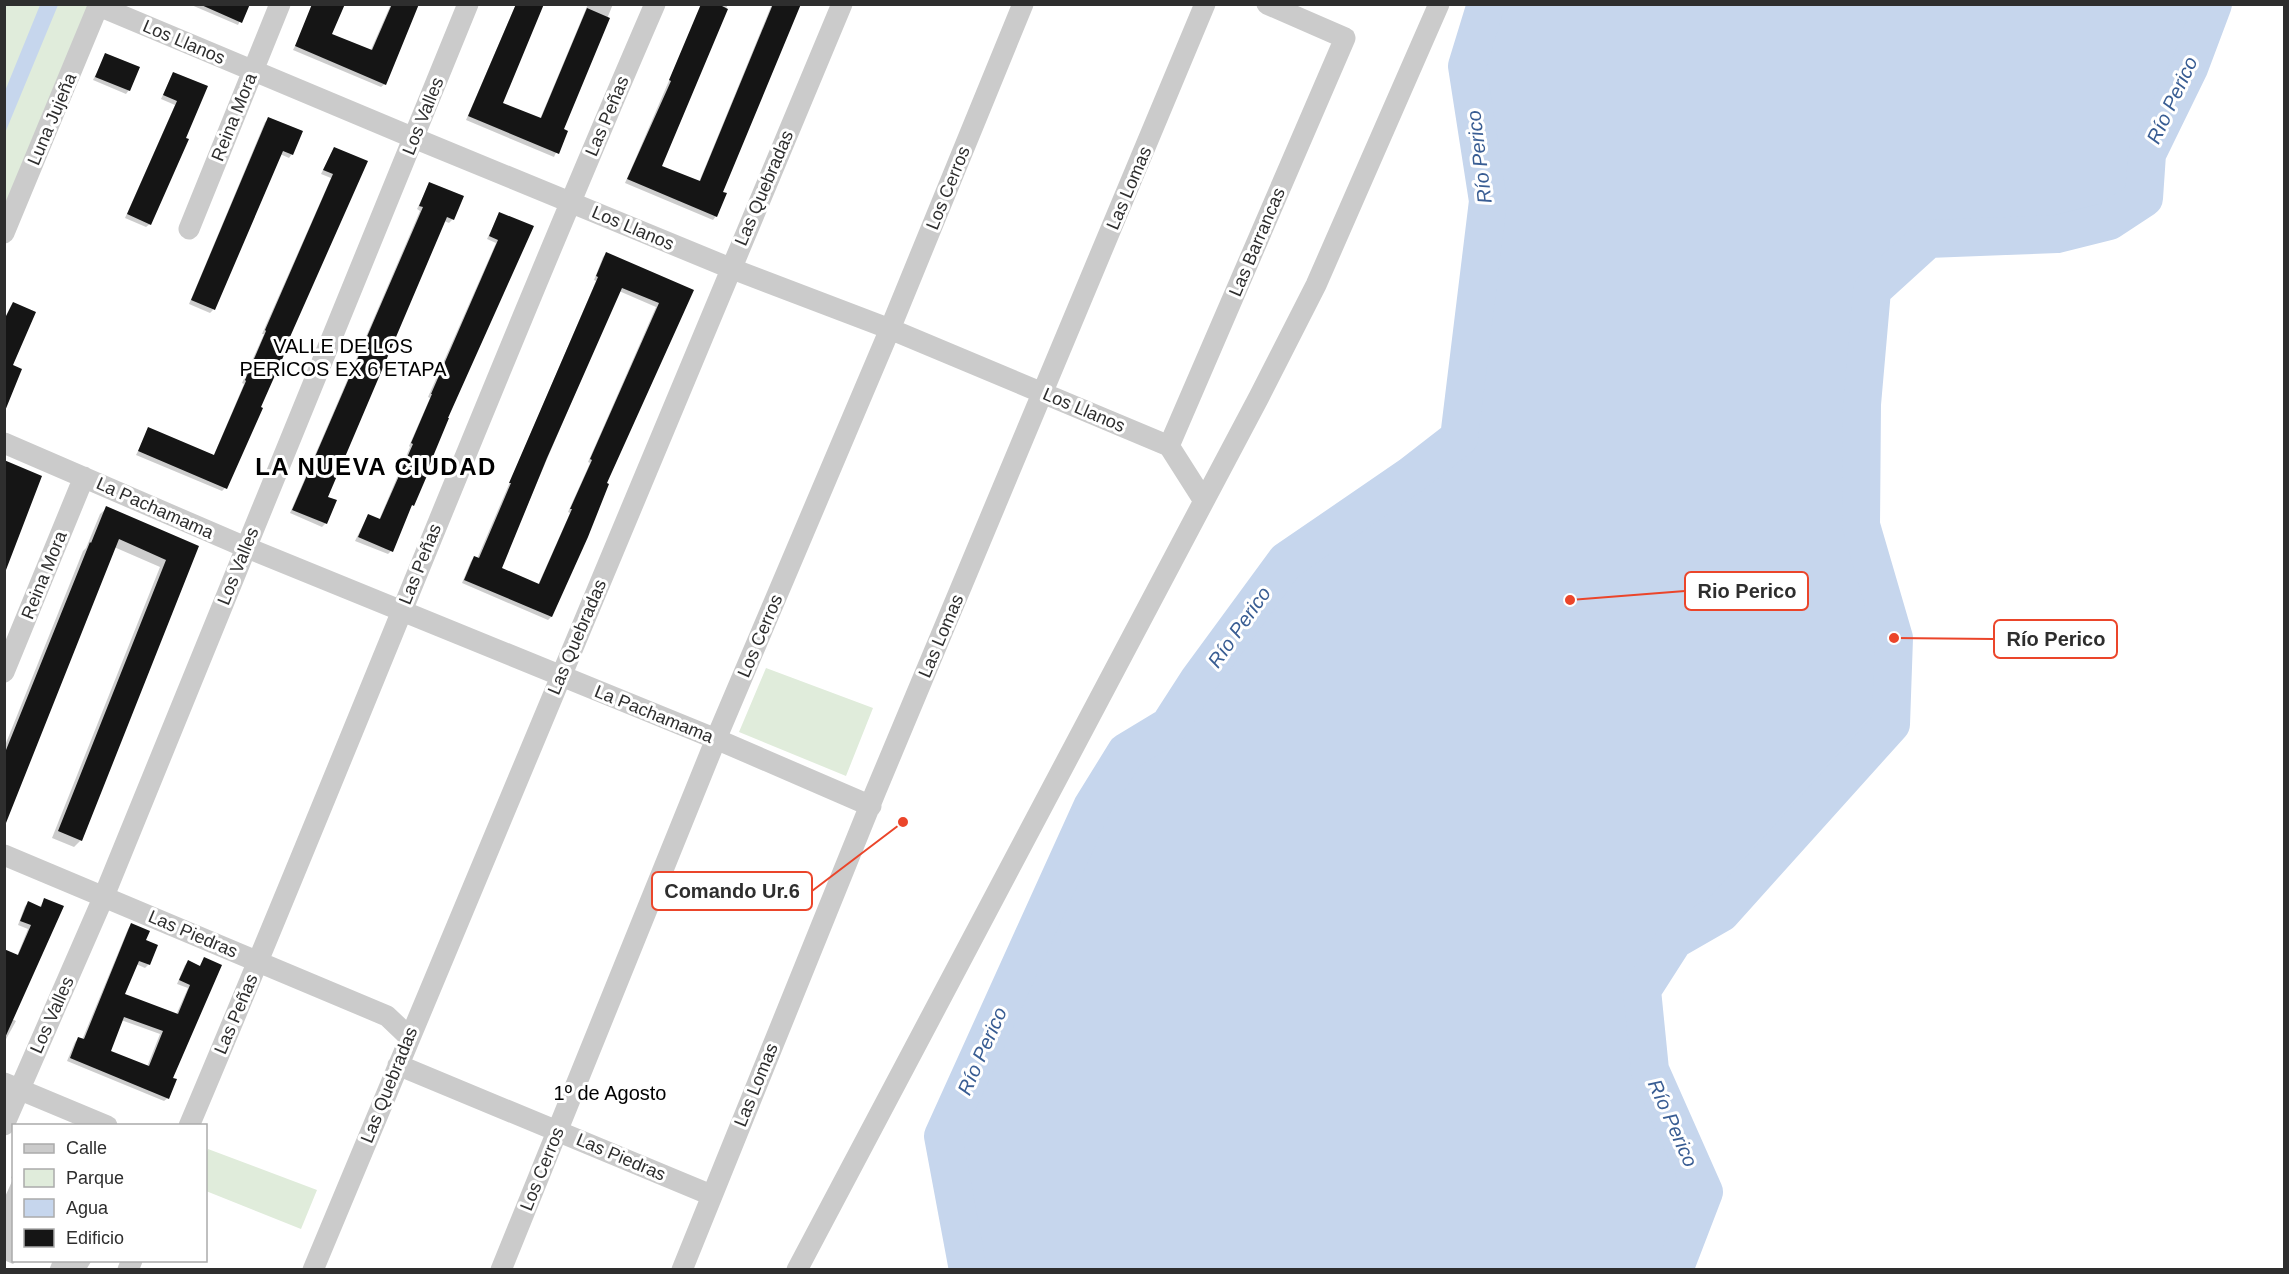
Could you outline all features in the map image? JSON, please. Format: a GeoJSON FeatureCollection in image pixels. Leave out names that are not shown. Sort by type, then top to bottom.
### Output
{"type":"FeatureCollection","features":[{"type":"Feature","properties":{"kind":"street","name":"Reina Mora"},"geometry":{"type":"LineString","coordinates":[[189,229],[280,4]]}},
{"type":"Feature","properties":{"kind":"street","name":"Los Valles"},"geometry":{"type":"LineString","coordinates":[[4,1125],[12,1087],[104,896],[468,4]]}},
{"type":"Feature","properties":{"kind":"street","name":"Las Peñas"},"geometry":{"type":"LineString","coordinates":[[189,1124],[259,961],[570,201],[655,4]]}},
{"type":"Feature","properties":{"kind":"street","name":"Las Quebradas"},"geometry":{"type":"LineString","coordinates":[[313,1269],[408,1037],[842,4]]}},
{"type":"Feature","properties":{"kind":"street","name":"Los Cerros"},"geometry":{"type":"LineString","coordinates":[[501,1269],[716,739],[890,329],[1023,4]]}},
{"type":"Feature","properties":{"kind":"street","name":"Las Lomas"},"geometry":{"type":"LineString","coordinates":[[681,1269],[1205,4]]}},
{"type":"Feature","properties":{"kind":"street","name":"Las Barrancas"},"geometry":{"type":"LineString","coordinates":[[1169,446],[1345,38],[1267,4]]}},
{"type":"Feature","properties":{"kind":"street"},"geometry":{"type":"LineString","coordinates":[[797,1269],[1316,285],[1439,4]]}},
{"type":"Feature","properties":{"kind":"street","name":"Los Llanos"},"geometry":{"type":"LineString","coordinates":[[99,5],[414,138],[730,268],[890,329],[1169,446]]}},
{"type":"Feature","properties":{"kind":"street","name":"Luna Jujeña"},"geometry":{"type":"LineString","coordinates":[[4,233],[99,5]]}},
{"type":"Feature","properties":{"kind":"street","name":"La Pachamama"},"geometry":{"type":"LineString","coordinates":[[4,443],[245,547],[716,739],[871,806]]}},
{"type":"Feature","properties":{"kind":"street"},"geometry":{"type":"LineString","coordinates":[[1169,446],[1204,501]]}},
{"type":"Feature","properties":{"kind":"street","name":"Reina Mora"},"geometry":{"type":"LineString","coordinates":[[4,672],[84,477]]}},
{"type":"Feature","properties":{"kind":"street","name":"Las Piedras"},"geometry":{"type":"LineString","coordinates":[[4,855],[387,1016],[408,1037]]}},
{"type":"Feature","properties":{"kind":"street","name":"Las Piedras"},"geometry":{"type":"LineString","coordinates":[[398,1065],[711,1195]]}},
{"type":"Feature","properties":{"kind":"street"},"geometry":{"type":"LineString","coordinates":[[12,1087],[104,1124]]}},
{"type":"Feature","properties":{"kind":"green space"},"geometry":{"type":"Polygon","coordinates":[[[5,5],[88,5],[5,206],[5,5]]]}},
{"type":"Feature","properties":{"kind":"green space"},"geometry":{"type":"Polygon","coordinates":[[[766,668],[873,708],[846,776],[739,732],[766,668]]]}},
{"type":"Feature","properties":{"kind":"green space"},"geometry":{"type":"Polygon","coordinates":[[[208,1149],[317,1190],[301,1229],[207,1191],[208,1149]]]}},
{"type":"Feature","properties":{"kind":"water"},"geometry":{"type":"Polygon","coordinates":[[[40,5],[58,5],[5,133],[5,91],[40,5]]]}},
{"type":"Feature","properties":{"kind":"water"},"geometry":{"type":"Polygon","coordinates":[[[1486,5],[2213,5],[2189,68],[2147,154],[2144,198],[2109,221],[2057,234],[1928,239],[1872,290],[1862,404],[1861,525],[1894,638],[1891,724],[1721,913],[1674,940],[1642,990],[1650,1070],[1704,1192],[1674,1269],[968,1269],[943,1136],[1092,807],[1126,752],[1169,726],[1198,681],[1286,561],[1410,476],[1459,438],[1488,201],[1467,66],[1486,5]]]}},
{"type":"Feature","properties":{"kind":"building"},"geometry":{"type":"Polygon","coordinates":[[[199,4],[250,4],[242,23],[199,4]]]}},
{"type":"Feature","properties":{"kind":"building"},"geometry":{"type":"Polygon","coordinates":[[[312,4],[345,4],[332,34],[372,50],[392,4],[419,4],[386,85],[295,46],[312,4]]]}},
{"type":"Feature","properties":{"kind":"building"},"geometry":{"type":"Polygon","coordinates":[[[516,4],[544,4],[503,103],[541,118],[587,8],[610,18],[564,129],[568,131],[559,154],[468,116],[516,4]]]}},
{"type":"Feature","properties":{"kind":"building"},"geometry":{"type":"Polygon","coordinates":[[[701,4],[718,4],[728,9],[662,166],[700,181],[773,4],[801,4],[723,192],[727,193],[717,217],[627,179],[671,81],[669,80],[701,4]]]}},
{"type":"Feature","properties":{"kind":"building"},"geometry":{"type":"Polygon","coordinates":[[[105,53],[140,67],[130,91],[95,77],[105,53]]]}},
{"type":"Feature","properties":{"kind":"building"},"geometry":{"type":"Polygon","coordinates":[[[173,72],[208,86],[186,138],[189,139],[151,225],[127,214],[177,101],[163,95],[173,72]]]}},
{"type":"Feature","properties":{"kind":"building"},"geometry":{"type":"Polygon","coordinates":[[[268,117],[303,131],[293,155],[283,151],[215,310],[191,300],[268,117]]]}},
{"type":"Feature","properties":{"kind":"building"},"geometry":{"type":"Polygon","coordinates":[[[334,147],[368,161],[282,355],[284,355],[261,407],[263,408],[227,489],[138,451],[148,427],[214,455],[333,174],[323,170],[334,147]]]}},
{"type":"Feature","properties":{"kind":"building"},"geometry":{"type":"Polygon","coordinates":[[[429,182],[464,196],[454,220],[447,217],[328,497],[337,500],[327,524],[292,510],[423,207],[419,206],[429,182]]]}},
{"type":"Feature","properties":{"kind":"building"},"geometry":{"type":"Polygon","coordinates":[[[499,212],[534,226],[448,418],[427,471],[429,471],[393,552],[358,537],[368,514],[380,519],[413,444],[411,443],[431,394],[498,240],[489,236],[499,212]]]}},
{"type":"Feature","properties":{"kind":"building"},"geometry":{"type":"Polygon","coordinates":[[[606,252],[694,290],[607,483],[609,484],[588,537],[552,617],[464,580],[474,556],[479,558],[598,277],[596,276],[606,252]],[[622,288],[547,458],[502,568],[539,584],[592,460],[590,459],[659,303],[622,288]]]}},
{"type":"Feature","properties":{"kind":"building"},"geometry":{"type":"Polygon","coordinates":[[[13,302],[36,312],[13,365],[22,369],[5,411],[4,320],[13,302]]]}},
{"type":"Feature","properties":{"kind":"building"},"geometry":{"type":"Polygon","coordinates":[[[4,460],[42,476],[6,570],[4,570],[4,460]]]}},
{"type":"Feature","properties":{"kind":"building"},"geometry":{"type":"Polygon","coordinates":[[[106,506],[199,546],[82,841],[58,831],[166,560],[119,539],[6,823],[4,755],[106,506]]]}},
{"type":"Feature","properties":{"kind":"building"},"geometry":{"type":"Polygon","coordinates":[[[44,898],[64,906],[4,1040],[4,949],[18,955],[31,925],[20,921],[28,901],[41,907],[44,898]]]}},
{"type":"Feature","properties":{"kind":"building"},"geometry":{"type":"Polygon","coordinates":[[[131,923],[150,931],[146,940],[158,945],[150,965],[139,961],[125,994],[178,1014],[190,985],[179,980],[188,960],[200,966],[204,957],[222,965],[173,1078],[177,1079],[169,1099],[70,1058],[78,1037],[84,1039],[131,923]],[[124,1017],[111,1051],[149,1066],[163,1031],[124,1017]]]}},
{"type":"Feature","properties":{"kind":"waterway","name":"Río Perico"},"geometry":{"type":"LineString","coordinates":[[968,1270],[943,1136],[1092,807],[1126,752],[1169,726],[1198,681],[1286,561],[1410,476],[1459,438],[1488,201],[1467,66],[1486,4]]}},
{"type":"Feature","properties":{"kind":"waterway","name":"Río Perico"},"geometry":{"type":"LineString","coordinates":[[1674,1270],[1704,1192],[1650,1070],[1642,990],[1674,940],[1721,913],[1891,724],[1894,638],[1861,525],[1862,404],[1872,290],[1928,239],[2057,234],[2109,221],[2144,198],[2147,154],[2189,68],[2213,4]]}},
{"type":"Feature","properties":{"kind":"place","name":"Rio Perico"},"geometry":{"type":"Point","coordinates":[1570,600]}},
{"type":"Feature","properties":{"kind":"place","name":"Río Perico"},"geometry":{"type":"Point","coordinates":[1894,638]}},
{"type":"Feature","properties":{"kind":"place","name":"Comando Ur.6"},"geometry":{"type":"Point","coordinates":[903,822]}},
{"type":"Feature","properties":{"kind":"district","name":"VALLE DE LOS PERICOS EX 6 ETAPA"},"geometry":{"type":"Point","coordinates":[343,358]}},
{"type":"Feature","properties":{"kind":"district","name":"LA NUEVA CIUDAD"},"geometry":{"type":"Point","coordinates":[376,467]}},
{"type":"Feature","properties":{"kind":"district","name":"1º de Agosto"},"geometry":{"type":"Point","coordinates":[610,1093]}}]}
